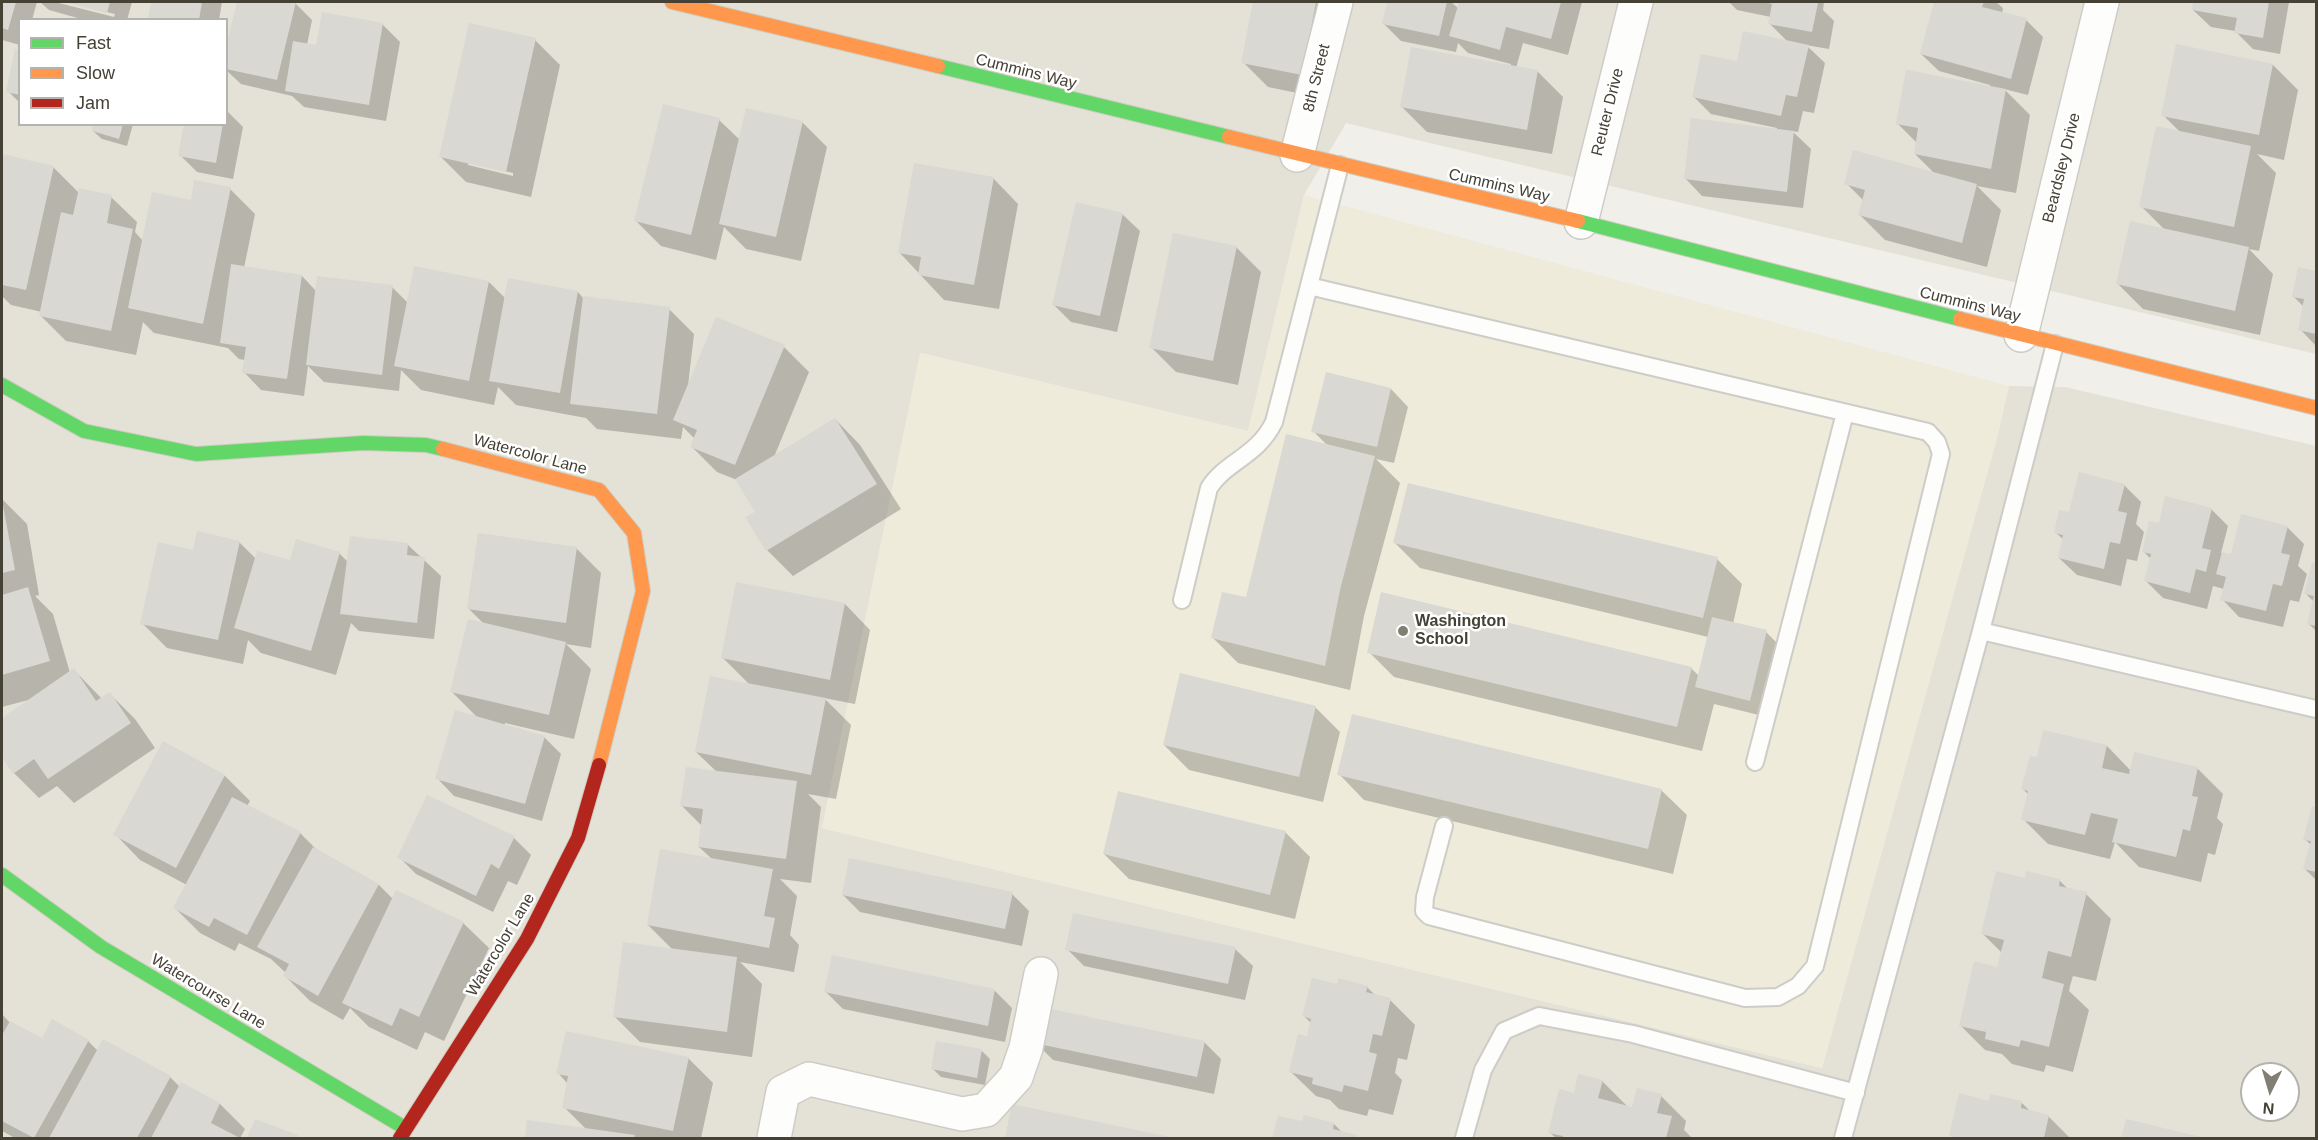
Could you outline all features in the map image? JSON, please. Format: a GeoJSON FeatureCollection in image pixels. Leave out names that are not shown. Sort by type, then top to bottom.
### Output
{"type":"FeatureCollection","features":[{"type":"Feature","properties":{"kind":"street","name":"Cummins Way"},"geometry":{"type":"LineString","coordinates":[[672,2],[1581,222],[2055,344],[2316,408]]}},
{"type":"Feature","properties":{"kind":"street","name":"8th Street"},"geometry":{"type":"LineString","coordinates":[[1297,155],[1336,2]]}},
{"type":"Feature","properties":{"kind":"street","name":"Reuter Drive"},"geometry":{"type":"LineString","coordinates":[[1581,222],[1636,2]]}},
{"type":"Feature","properties":{"kind":"street","name":"Beardsley Drive"},"geometry":{"type":"LineString","coordinates":[[2021,335],[2102,2]]}},
{"type":"Feature","properties":{"kind":"street","name":"Watercolor Lane"},"geometry":{"type":"LineString","coordinates":[[2,385],[84,431],[196,454],[363,443],[426,445],[598,490],[634,533],[643,591],[605,746],[578,838],[527,939],[402,1133]]}},
{"type":"Feature","properties":{"kind":"street","name":"Watercourse Lane"},"geometry":{"type":"LineString","coordinates":[[2,875],[100,947],[402,1133]]}},
{"type":"Feature","properties":{"kind":"street"},"geometry":{"type":"LineString","coordinates":[[774,1138],[783,1092],[809,1079],[962,1114],[986,1110],[1016,1077],[1026,1048],[1041,974]]}},
{"type":"Feature","properties":{"kind":"lane"},"geometry":{"type":"LineString","coordinates":[[1182,600],[1209,488],[1215,478],[1254,450],[1267,436],[1274,422],[1340,165]]}},
{"type":"Feature","properties":{"kind":"lane"},"geometry":{"type":"LineString","coordinates":[[1309,286],[1928,432],[1938,442],[1941,454],[1815,966],[1798,986],[1779,998],[1745,998],[1429,916],[1425,911],[1425,897],[1444,826]]}},
{"type":"Feature","properties":{"kind":"lane"},"geometry":{"type":"LineString","coordinates":[[1844,1138],[1981,631],[2055,344]]}},
{"type":"Feature","properties":{"kind":"lane"},"geometry":{"type":"LineString","coordinates":[[1755,762],[1845,412]]}},
{"type":"Feature","properties":{"kind":"lane"},"geometry":{"type":"LineString","coordinates":[[1981,631],[2316,709]]}},
{"type":"Feature","properties":{"kind":"lane"},"geometry":{"type":"LineString","coordinates":[[1464,1138],[1483,1070],[1504,1031],[1539,1016],[1633,1034],[1856,1093]]}},
{"type":"Feature","properties":{"kind":"shaded area"},"geometry":{"type":"Polygon","coordinates":[[[2,2],[2316,2],[2316,354],[1346,123],[1304,195],[1248,431],[921,353],[822,828],[1822,1068],[2009,386],[2065,387],[2316,446],[2316,1138],[2,1138],[2,2]]]}},
{"type":"Feature","properties":{"kind":"shaded area","name":"Washington School"},"geometry":{"type":"Polygon","coordinates":[[[1304,195],[2009,386],[1998,435],[1822,1068],[822,828],[920,353],[1248,431],[1304,195]]]}},
{"type":"Feature","properties":{"kind":"building"},"geometry":{"type":"Polygon","coordinates":[[[2,2],[16,2],[8,30],[2,28],[2,2]]]}},
{"type":"Feature","properties":{"kind":"building"},"geometry":{"type":"Polygon","coordinates":[[[64,2],[110,2],[107,13],[64,2]]]}},
{"type":"Feature","properties":{"kind":"building"},"geometry":{"type":"Polygon","coordinates":[[[151,2],[202,2],[199,18],[148,18],[151,2]]]}},
{"type":"Feature","properties":{"kind":"building"},"geometry":{"type":"Polygon","coordinates":[[[237,2],[296,2],[277,80],[228,69],[228,39],[237,2]]]}},
{"type":"Feature","properties":{"kind":"building"},"geometry":{"type":"Polygon","coordinates":[[[1253,2],[1316,2],[1302,75],[1241,63],[1253,2]]]}},
{"type":"Feature","properties":{"kind":"building"},"geometry":{"type":"Polygon","coordinates":[[[1387,2],[1447,2],[1439,36],[1382,24],[1387,2]]]}},
{"type":"Feature","properties":{"kind":"building"},"geometry":{"type":"Polygon","coordinates":[[[1459,2],[1561,2],[1551,39],[1506,27],[1500,50],[1449,36],[1459,2]]]}},
{"type":"Feature","properties":{"kind":"building"},"geometry":{"type":"Polygon","coordinates":[[[1765,2],[1818,3],[1812,32],[1768,24],[1772,4],[1765,2]]]}},
{"type":"Feature","properties":{"kind":"building"},"geometry":{"type":"Polygon","coordinates":[[[1934,2],[1984,2],[1982,7],[2027,18],[2011,79],[1920,54],[1934,2]]]}},
{"type":"Feature","properties":{"kind":"building"},"geometry":{"type":"Polygon","coordinates":[[[2193,2],[2269,2],[2263,38],[2234,33],[2237,18],[2192,10],[2193,2]]]}},
{"type":"Feature","properties":{"kind":"building"},"geometry":{"type":"Polygon","coordinates":[[[322,12],[383,23],[369,105],[285,91],[293,41],[316,45],[322,12]]]}},
{"type":"Feature","properties":{"kind":"building"},"geometry":{"type":"Polygon","coordinates":[[[469,23],[536,38],[506,172],[439,157],[469,23]]]}},
{"type":"Feature","properties":{"kind":"building"},"geometry":{"type":"Polygon","coordinates":[[[1743,31],[1809,45],[1797,97],[1786,95],[1781,116],[1692,97],[1701,54],[1737,61],[1743,31]]]}},
{"type":"Feature","properties":{"kind":"building"},"geometry":{"type":"Polygon","coordinates":[[[2176,44],[2273,64],[2259,135],[2161,116],[2176,44]]]}},
{"type":"Feature","properties":{"kind":"building"},"geometry":{"type":"Polygon","coordinates":[[[1411,47],[1538,70],[1527,130],[1400,107],[1411,47]]]}},
{"type":"Feature","properties":{"kind":"building"},"geometry":{"type":"Polygon","coordinates":[[[15,49],[18,50],[18,95],[6,92],[15,49]]]}},
{"type":"Feature","properties":{"kind":"building"},"geometry":{"type":"Polygon","coordinates":[[[1906,70],[2006,89],[1991,169],[1914,154],[1918,128],[1896,124],[1906,70]]]}},
{"type":"Feature","properties":{"kind":"building"},"geometry":{"type":"Polygon","coordinates":[[[663,104],[720,118],[691,235],[634,221],[663,104]]]}},
{"type":"Feature","properties":{"kind":"building"},"geometry":{"type":"Polygon","coordinates":[[[746,108],[803,121],[776,237],[719,224],[746,108]]]}},
{"type":"Feature","properties":{"kind":"building"},"geometry":{"type":"Polygon","coordinates":[[[1691,118],[1794,131],[1787,192],[1684,179],[1691,118]]]}},
{"type":"Feature","properties":{"kind":"building"},"geometry":{"type":"Polygon","coordinates":[[[93,126],[122,126],[119,139],[92,131],[93,126]]]}},
{"type":"Feature","properties":{"kind":"building"},"geometry":{"type":"Polygon","coordinates":[[[184,126],[223,126],[216,163],[178,156],[184,126]]]}},
{"type":"Feature","properties":{"kind":"building"},"geometry":{"type":"Polygon","coordinates":[[[2156,126],[2251,146],[2234,227],[2139,207],[2156,126]]]}},
{"type":"Feature","properties":{"kind":"building"},"geometry":{"type":"Polygon","coordinates":[[[1853,150],[1977,184],[1962,243],[1858,215],[1865,190],[1844,184],[1853,150]]]}},
{"type":"Feature","properties":{"kind":"building"},"geometry":{"type":"Polygon","coordinates":[[[2,154],[54,166],[26,290],[2,285],[2,154]]]}},
{"type":"Feature","properties":{"kind":"building"},"geometry":{"type":"Polygon","coordinates":[[[914,163],[994,177],[974,285],[918,275],[921,257],[898,253],[914,163]]]}},
{"type":"Feature","properties":{"kind":"building"},"geometry":{"type":"Polygon","coordinates":[[[194,180],[231,187],[203,324],[128,308],[152,192],[191,200],[194,180]]]}},
{"type":"Feature","properties":{"kind":"building"},"geometry":{"type":"Polygon","coordinates":[[[79,188],[112,195],[107,223],[133,229],[111,331],[39,316],[61,212],[73,215],[79,188]]]}},
{"type":"Feature","properties":{"kind":"building"},"geometry":{"type":"Polygon","coordinates":[[[1076,202],[1123,213],[1100,316],[1052,305],[1076,202]]]}},
{"type":"Feature","properties":{"kind":"building"},"geometry":{"type":"Polygon","coordinates":[[[2130,221],[2249,247],[2235,311],[2116,284],[2130,221]]]}},
{"type":"Feature","properties":{"kind":"building"},"geometry":{"type":"Polygon","coordinates":[[[1173,233],[1237,246],[1213,361],[1149,348],[1173,233]]]}},
{"type":"Feature","properties":{"kind":"building"},"geometry":{"type":"Polygon","coordinates":[[[231,264],[302,275],[287,379],[242,373],[246,347],[220,343],[231,264]]]}},
{"type":"Feature","properties":{"kind":"building"},"geometry":{"type":"Polygon","coordinates":[[[414,266],[489,281],[469,381],[394,366],[414,266]]]}},
{"type":"Feature","properties":{"kind":"building"},"geometry":{"type":"Polygon","coordinates":[[[2298,267],[2316,271],[2316,334],[2298,330],[2304,299],[2292,297],[2298,267]]]}},
{"type":"Feature","properties":{"kind":"building"},"geometry":{"type":"Polygon","coordinates":[[[317,276],[393,285],[382,375],[306,365],[317,276]]]}},
{"type":"Feature","properties":{"kind":"building"},"geometry":{"type":"Polygon","coordinates":[[[508,278],[578,291],[560,393],[489,381],[508,278]]]}},
{"type":"Feature","properties":{"kind":"building"},"geometry":{"type":"Polygon","coordinates":[[[583,296],[670,307],[657,414],[570,404],[583,296]]]}},
{"type":"Feature","properties":{"kind":"building"},"geometry":{"type":"Polygon","coordinates":[[[716,317],[785,345],[735,465],[690,447],[697,430],[673,420],[716,317]]]}},
{"type":"Feature","properties":{"kind":"building"},"geometry":{"type":"Polygon","coordinates":[[[1326,372],[1391,388],[1377,447],[1311,432],[1326,372]]]}},
{"type":"Feature","properties":{"kind":"building"},"geometry":{"type":"Polygon","coordinates":[[[835,418],[877,484],[766,551],[745,517],[755,512],[735,479],[835,418]]]}},
{"type":"Feature","properties":{"kind":"building"},"geometry":{"type":"Polygon","coordinates":[[[1286,434],[1375,456],[1340,590],[1325,666],[1211,638],[1222,592],[1246,597],[1286,434]]]}},
{"type":"Feature","properties":{"kind":"building"},"geometry":{"type":"Polygon","coordinates":[[[2079,472],[2125,484],[2118,511],[2127,513],[2120,544],[2110,542],[2104,569],[2058,558],[2063,535],[2054,533],[2059,510],[2069,512],[2079,472]]]}},
{"type":"Feature","properties":{"kind":"building"},"geometry":{"type":"Polygon","coordinates":[[[1408,483],[1718,557],[1703,618],[1393,543],[1408,483]]]}},
{"type":"Feature","properties":{"kind":"building"},"geometry":{"type":"Polygon","coordinates":[[[2165,496],[2212,508],[2202,548],[2211,550],[2206,572],[2196,569],[2190,593],[2144,581],[2151,554],[2142,552],[2149,521],[2159,523],[2165,496]]]}},
{"type":"Feature","properties":{"kind":"building"},"geometry":{"type":"Polygon","coordinates":[[[2,500],[15,570],[2,573],[2,500]]]}},
{"type":"Feature","properties":{"kind":"building"},"geometry":{"type":"Polygon","coordinates":[[[2241,514],[2288,526],[2281,553],[2290,555],[2282,586],[2273,584],[2266,611],[2220,600],[2226,577],[2216,574],[2222,552],[2231,554],[2241,514]]]}},
{"type":"Feature","properties":{"kind":"building"},"geometry":{"type":"Polygon","coordinates":[[[197,531],[240,541],[218,640],[140,624],[158,542],[193,550],[197,531]]]}},
{"type":"Feature","properties":{"kind":"building"},"geometry":{"type":"Polygon","coordinates":[[[478,533],[577,547],[566,623],[467,609],[478,533]]]}},
{"type":"Feature","properties":{"kind":"building"},"geometry":{"type":"Polygon","coordinates":[[[350,536],[408,543],[407,555],[425,557],[417,623],[340,614],[350,536]]]}},
{"type":"Feature","properties":{"kind":"building"},"geometry":{"type":"Polygon","coordinates":[[[296,539],[340,552],[311,651],[234,628],[257,551],[290,560],[296,539]]]}},
{"type":"Feature","properties":{"kind":"building"},"geometry":{"type":"Polygon","coordinates":[[[2312,563],[2316,564],[2316,626],[2307,624],[2314,596],[2304,594],[2312,563]]]}},
{"type":"Feature","properties":{"kind":"building"},"geometry":{"type":"Polygon","coordinates":[[[736,582],[845,603],[830,680],[721,658],[736,582]]]}},
{"type":"Feature","properties":{"kind":"building"},"geometry":{"type":"Polygon","coordinates":[[[28,587],[50,661],[2,675],[2,595],[28,587]]]}},
{"type":"Feature","properties":{"kind":"building"},"geometry":{"type":"Polygon","coordinates":[[[1381,592],[1692,667],[1677,727],[1367,653],[1381,592]]]}},
{"type":"Feature","properties":{"kind":"building"},"geometry":{"type":"Polygon","coordinates":[[[1712,617],[1767,630],[1750,701],[1695,687],[1712,617]]]}},
{"type":"Feature","properties":{"kind":"building"},"geometry":{"type":"Polygon","coordinates":[[[468,619],[566,642],[549,715],[450,692],[468,619]]]}},
{"type":"Feature","properties":{"kind":"building"},"geometry":{"type":"Polygon","coordinates":[[[74,668],[96,701],[110,692],[131,723],[48,779],[34,759],[13,774],[2,757],[2,718],[74,668]]]}},
{"type":"Feature","properties":{"kind":"building"},"geometry":{"type":"Polygon","coordinates":[[[1180,673],[1316,706],[1299,777],[1163,745],[1180,673]]]}},
{"type":"Feature","properties":{"kind":"building"},"geometry":{"type":"Polygon","coordinates":[[[710,676],[826,698],[811,775],[695,752],[710,676]]]}},
{"type":"Feature","properties":{"kind":"building"},"geometry":{"type":"Polygon","coordinates":[[[455,710],[545,736],[525,804],[435,779],[455,710]]]}},
{"type":"Feature","properties":{"kind":"building"},"geometry":{"type":"Polygon","coordinates":[[[1352,714],[1662,789],[1648,849],[1337,775],[1352,714]]]}},
{"type":"Feature","properties":{"kind":"building"},"geometry":{"type":"Polygon","coordinates":[[[2043,730],[2107,745],[2102,768],[2129,774],[2134,752],[2198,767],[2192,796],[2198,797],[2190,831],[2183,829],[2176,857],[2112,842],[2118,819],[2091,813],[2085,835],[2021,820],[2028,791],[2021,789],[2030,756],[2037,757],[2043,730]]]}},
{"type":"Feature","properties":{"kind":"building"},"geometry":{"type":"Polygon","coordinates":[[[163,741],[225,775],[176,868],[113,835],[163,741]]]}},
{"type":"Feature","properties":{"kind":"building"},"geometry":{"type":"Polygon","coordinates":[[[686,767],[797,781],[786,859],[698,847],[703,809],[680,806],[686,767]]]}},
{"type":"Feature","properties":{"kind":"building"},"geometry":{"type":"Polygon","coordinates":[[[1118,791],[1286,831],[1270,895],[1103,854],[1118,791]]]}},
{"type":"Feature","properties":{"kind":"building"},"geometry":{"type":"Polygon","coordinates":[[[427,795],[515,836],[499,869],[491,864],[476,896],[397,858],[427,795]]]}},
{"type":"Feature","properties":{"kind":"building"},"geometry":{"type":"Polygon","coordinates":[[[232,797],[301,832],[247,935],[214,918],[209,927],[173,908],[232,797]]]}},
{"type":"Feature","properties":{"kind":"building"},"geometry":{"type":"Polygon","coordinates":[[[2312,806],[2316,807],[2316,872],[2303,869],[2311,841],[2303,840],[2312,806]]]}},
{"type":"Feature","properties":{"kind":"building"},"geometry":{"type":"Polygon","coordinates":[[[313,847],[379,884],[318,996],[283,976],[289,964],[257,947],[313,847]]]}},
{"type":"Feature","properties":{"kind":"building"},"geometry":{"type":"Polygon","coordinates":[[[660,849],[773,869],[764,916],[775,918],[769,948],[647,925],[660,849]]]}},
{"type":"Feature","properties":{"kind":"building"},"geometry":{"type":"Polygon","coordinates":[[[849,858],[1013,892],[1005,929],[842,895],[849,858]]]}},
{"type":"Feature","properties":{"kind":"building"},"geometry":{"type":"Polygon","coordinates":[[[1996,871],[2025,878],[2026,871],[2060,879],[2059,886],[2087,892],[2071,957],[2048,951],[2042,978],[2064,984],[2049,1047],[2021,1040],[2019,1047],[1985,1039],[1986,1032],[1959,1026],[1974,961],[1997,967],[2004,940],[1981,934],[1996,871]]]}},
{"type":"Feature","properties":{"kind":"building"},"geometry":{"type":"Polygon","coordinates":[[[396,890],[464,922],[419,1017],[400,1008],[392,1026],[342,1003],[396,890]]]}},
{"type":"Feature","properties":{"kind":"building"},"geometry":{"type":"Polygon","coordinates":[[[1073,913],[1236,947],[1228,984],[1065,950],[1073,913]]]}},
{"type":"Feature","properties":{"kind":"building"},"geometry":{"type":"Polygon","coordinates":[[[623,942],[737,957],[727,1032],[613,1017],[623,942]]]}},
{"type":"Feature","properties":{"kind":"building"},"geometry":{"type":"Polygon","coordinates":[[[832,955],[995,989],[988,1026],[824,992],[832,955]]]}},
{"type":"Feature","properties":{"kind":"building"},"geometry":{"type":"Polygon","coordinates":[[[1312,978],[1337,984],[1338,978],[1368,986],[1366,992],[1391,998],[1382,1036],[1373,1034],[1369,1052],[1377,1054],[1368,1091],[1344,1085],[1342,1092],[1312,1084],[1313,1078],[1289,1072],[1298,1034],[1307,1036],[1311,1019],[1302,1016],[1312,978]]]}},
{"type":"Feature","properties":{"kind":"building"},"geometry":{"type":"Polygon","coordinates":[[[1041,1007],[1205,1041],[1197,1077],[1034,1043],[1041,1007]]]}},
{"type":"Feature","properties":{"kind":"building"},"geometry":{"type":"Polygon","coordinates":[[[52,1019],[89,1040],[34,1138],[2,1121],[2,1035],[10,1021],[42,1038],[52,1019]]]}},
{"type":"Feature","properties":{"kind":"building"},"geometry":{"type":"Polygon","coordinates":[[[566,1031],[689,1057],[673,1131],[562,1108],[568,1076],[556,1074],[566,1031]]]}},
{"type":"Feature","properties":{"kind":"building"},"geometry":{"type":"Polygon","coordinates":[[[103,1039],[171,1076],[137,1138],[49,1138],[103,1039]]]}},
{"type":"Feature","properties":{"kind":"building"},"geometry":{"type":"Polygon","coordinates":[[[936,1041],[982,1049],[977,1078],[931,1069],[936,1041]]]}},
{"type":"Feature","properties":{"kind":"building"},"geometry":{"type":"Polygon","coordinates":[[[1578,1074],[1603,1080],[1598,1098],[1632,1107],[1637,1088],[1662,1094],[1657,1113],[1672,1116],[1666,1138],[1563,1138],[1563,1136],[1548,1133],[1559,1089],[1574,1093],[1578,1074]]]}},
{"type":"Feature","properties":{"kind":"building"},"geometry":{"type":"Polygon","coordinates":[[[181,1082],[220,1103],[211,1123],[240,1138],[151,1138],[181,1082]]]}},
{"type":"Feature","properties":{"kind":"building"},"geometry":{"type":"Polygon","coordinates":[[[1959,1093],[1989,1101],[1990,1094],[2022,1101],[2021,1108],[2049,1115],[2044,1138],[1958,1138],[1949,1136],[1959,1093]]]}},
{"type":"Feature","properties":{"kind":"building"},"geometry":{"type":"Polygon","coordinates":[[[1012,1104],[1170,1137],[1170,1138],[1005,1138],[1012,1104]]]}},
{"type":"Feature","properties":{"kind":"building"},"geometry":{"type":"Polygon","coordinates":[[[1304,1115],[1334,1123],[1333,1129],[1357,1135],[1357,1138],[1272,1138],[1278,1116],[1302,1121],[1304,1115]]]}},
{"type":"Feature","properties":{"kind":"building"},"geometry":{"type":"Polygon","coordinates":[[[255,1119],[298,1135],[297,1138],[247,1138],[255,1119]]]}},
{"type":"Feature","properties":{"kind":"building"},"geometry":{"type":"Polygon","coordinates":[[[2126,1119],[2205,1138],[2121,1138],[2126,1119]]]}},
{"type":"Feature","properties":{"kind":"building"},"geometry":{"type":"Polygon","coordinates":[[[527,1120],[635,1135],[634,1138],[525,1138],[527,1120]]]}},
{"type":"Feature","properties":{"kind":"traffic: fast"},"geometry":{"type":"LineString","coordinates":[[938,66],[1229,137]]}},
{"type":"Feature","properties":{"kind":"traffic: fast"},"geometry":{"type":"LineString","coordinates":[[1578,221],[1960,319]]}},
{"type":"Feature","properties":{"kind":"traffic: fast"},"geometry":{"type":"LineString","coordinates":[[2,385],[84,431],[196,454],[363,443],[426,445],[443,449]]}},
{"type":"Feature","properties":{"kind":"traffic: fast"},"geometry":{"type":"LineString","coordinates":[[2,875],[101,947],[405,1128]]}},
{"type":"Feature","properties":{"kind":"traffic: slow"},"geometry":{"type":"LineString","coordinates":[[672,2],[938,66]]}},
{"type":"Feature","properties":{"kind":"traffic: slow"},"geometry":{"type":"LineString","coordinates":[[1229,137],[1578,221]]}},
{"type":"Feature","properties":{"kind":"traffic: slow"},"geometry":{"type":"LineString","coordinates":[[1960,319],[2316,408]]}},
{"type":"Feature","properties":{"kind":"traffic: slow"},"geometry":{"type":"LineString","coordinates":[[443,449],[599,490],[634,533],[643,591],[599,765]]}},
{"type":"Feature","properties":{"kind":"traffic: jam"},"geometry":{"type":"LineString","coordinates":[[400,1138],[527,939],[578,838],[599,765]]}},
{"type":"Feature","properties":{"kind":"place","name":"Washington School"},"geometry":{"type":"Point","coordinates":[1403,631]}}]}
